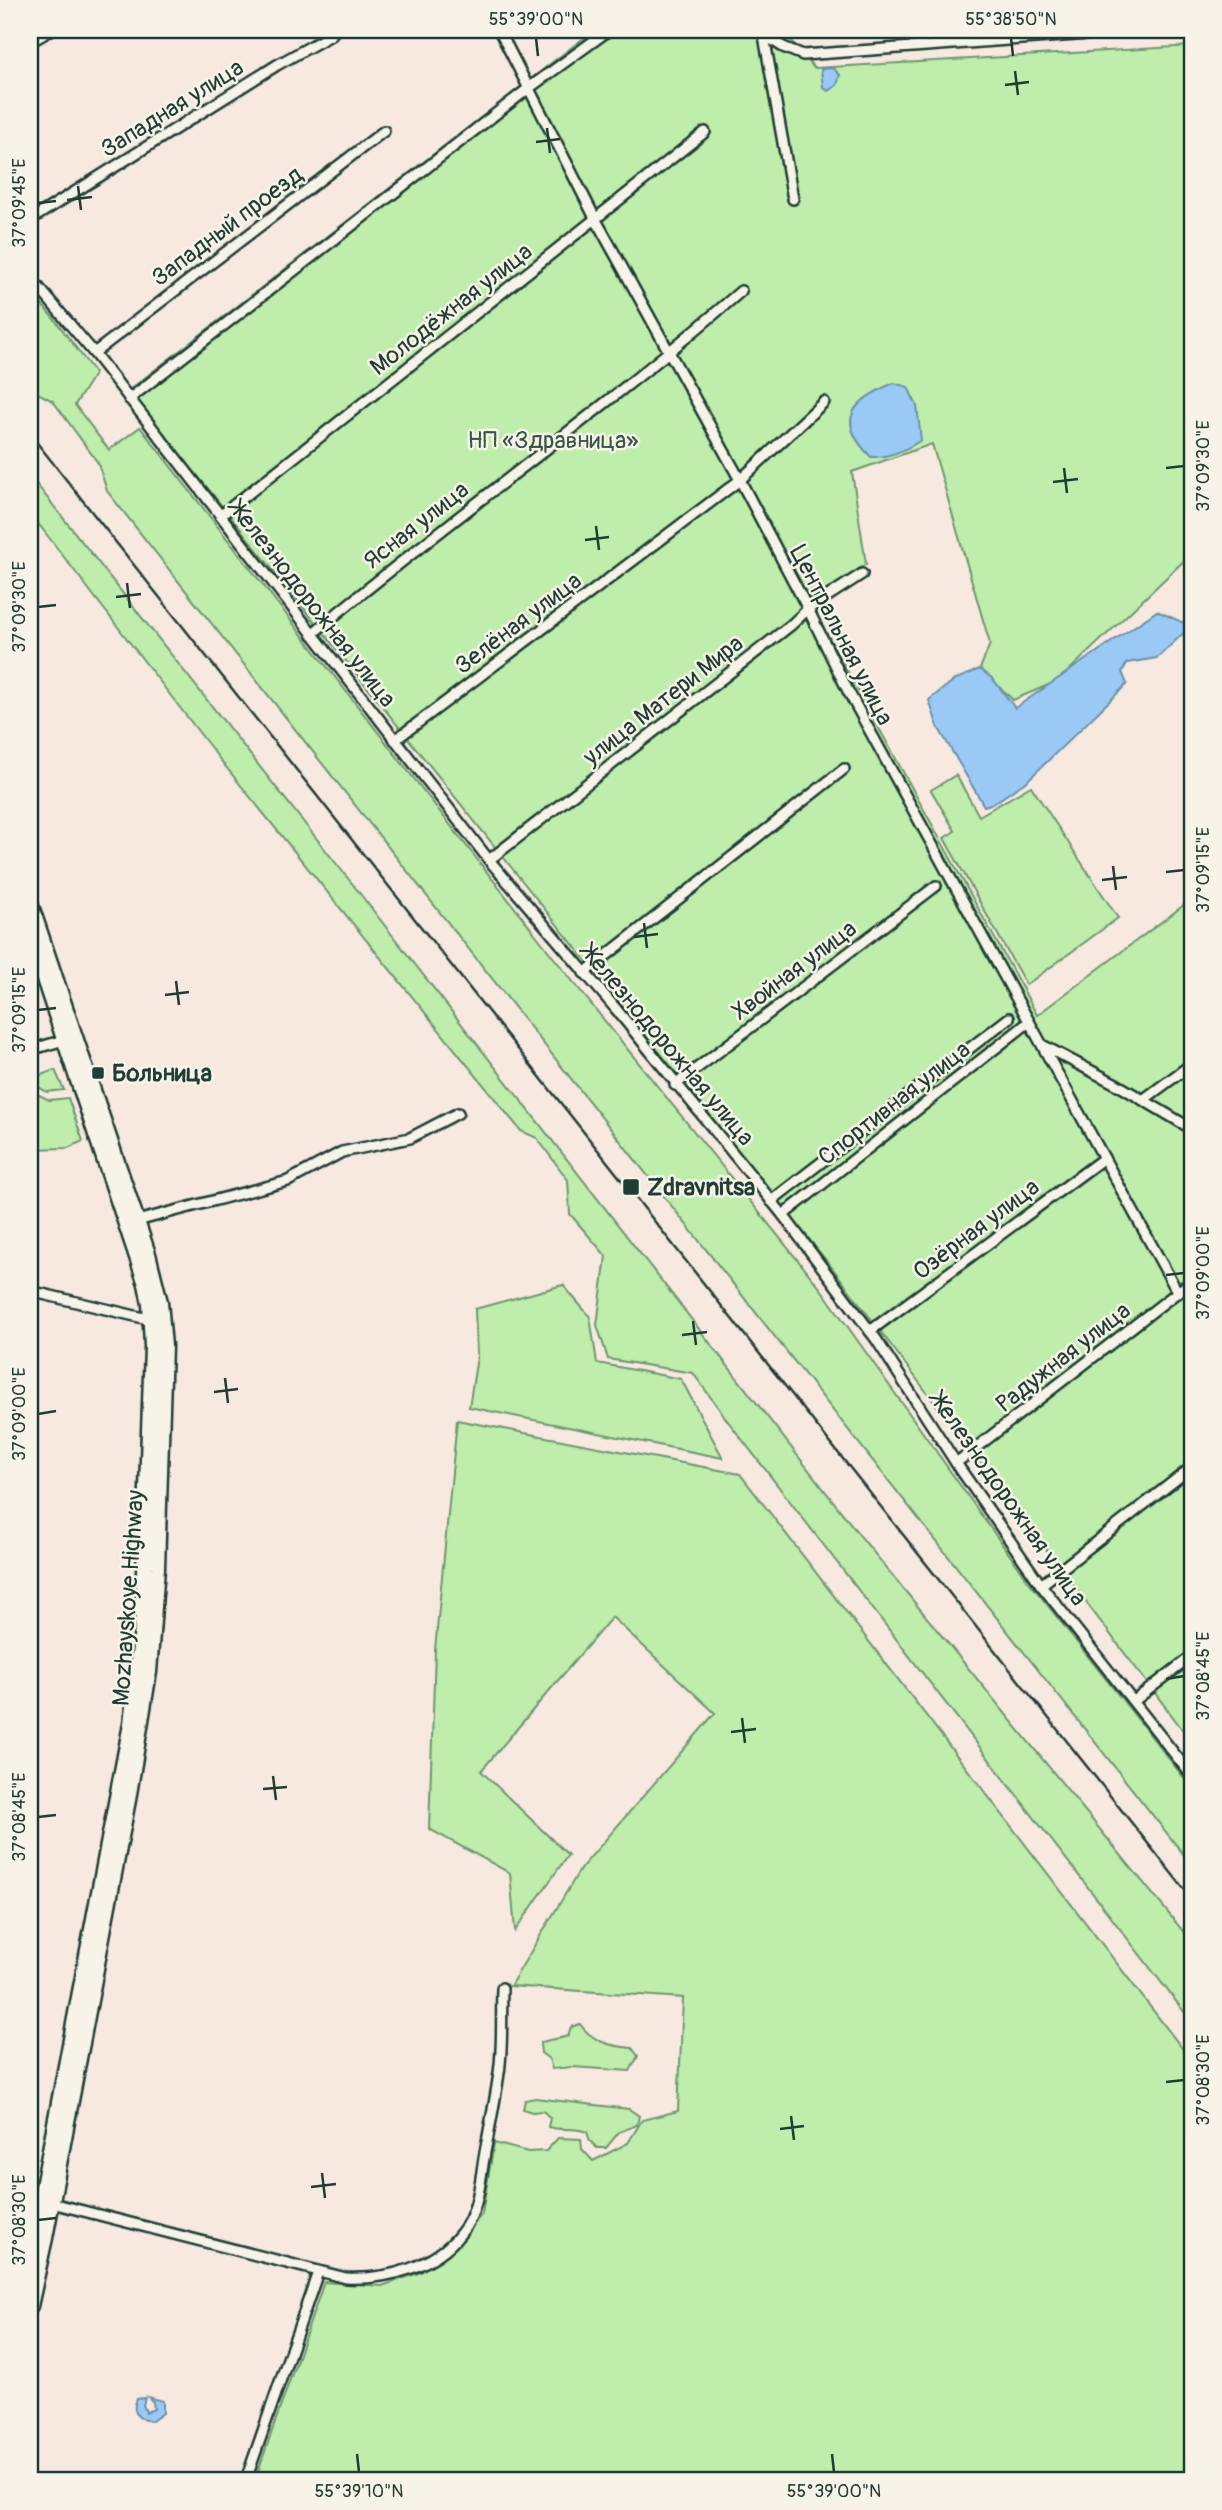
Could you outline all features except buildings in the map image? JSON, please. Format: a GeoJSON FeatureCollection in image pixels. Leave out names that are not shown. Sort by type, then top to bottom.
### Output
{"type":"FeatureCollection","features":[{"type":"Feature","properties":{"kind":"main road","name":"Mozhayskoye Highway"},"geometry":{"type":"LineString","coordinates":[[30,903],[156,1281],[163,1332],[153,1631],[141,1726],[52,2203],[30,2255]]}},
{"type":"Feature","properties":{"kind":"main road","name":"Mozhayskoye Highway"},"geometry":{"type":"LineString","coordinates":[[30,937],[146,1284],[152,1320],[142,1629],[131,1724],[36,2236],[30,2306]]}},
{"type":"Feature","properties":{"kind":"street"},"geometry":{"type":"LineString","coordinates":[[30,42],[51,30]]}},
{"type":"Feature","properties":{"kind":"street","name":"Западная улица"},"geometry":{"type":"LineString","coordinates":[[30,220],[277,65],[331,35],[335,30]]}},
{"type":"Feature","properties":{"kind":"street","name":"Центральная улица"},"geometry":{"type":"LineString","coordinates":[[499,30],[596,220],[740,480],[848,691],[1178,1293]]}},
{"type":"Feature","properties":{"kind":"street"},"geometry":{"type":"LineString","coordinates":[[129,399],[529,88],[609,30]]}},
{"type":"Feature","properties":{"kind":"street"},"geometry":{"type":"LineString","coordinates":[[764,33],[783,47],[803,55],[1146,30]]}},
{"type":"Feature","properties":{"kind":"street"},"geometry":{"type":"LineString","coordinates":[[764,33],[793,199]]}},
{"type":"Feature","properties":{"kind":"street","name":"Западный проезд"},"geometry":{"type":"LineString","coordinates":[[94,353],[384,131]]}},
{"type":"Feature","properties":{"kind":"street","name":"Молодёжная улица"},"geometry":{"type":"LineString","coordinates":[[220,516],[705,132]]}},
{"type":"Feature","properties":{"kind":"street","name":"Железнодорожная улица"},"geometry":{"type":"LineString","coordinates":[[30,277],[94,353],[489,860],[616,1009],[783,1215],[870,1331],[1041,1585],[1192,1776]]}},
{"type":"Feature","properties":{"kind":"street","name":"Ясная улица"},"geometry":{"type":"LineString","coordinates":[[312,634],[397,564],[670,353],[741,291]]}},
{"type":"Feature","properties":{"kind":"street","name":"Зелёная улица"},"geometry":{"type":"LineString","coordinates":[[395,740],[740,480],[824,402]]}},
{"type":"Feature","properties":{"kind":"street","name":"улица Матери Мира"},"geometry":{"type":"LineString","coordinates":[[489,860],[808,609],[862,574]]}},
{"type":"Feature","properties":{"kind":"street"},"geometry":{"type":"LineString","coordinates":[[584,973],[844,769]]}},
{"type":"Feature","properties":{"kind":"street","name":"Хвойная улица"},"geometry":{"type":"LineString","coordinates":[[676,1085],[936,886]]}},
{"type":"Feature","properties":{"kind":"street"},"geometry":{"type":"LineString","coordinates":[[771,1201],[1009,1018]]}},
{"type":"Feature","properties":{"kind":"street","name":"Спортивная улица"},"geometry":{"type":"LineString","coordinates":[[783,1215],[1029,1022]]}},
{"type":"Feature","properties":{"kind":"street"},"geometry":{"type":"LineString","coordinates":[[30,1050],[64,1040]]}},
{"type":"Feature","properties":{"kind":"street"},"geometry":{"type":"LineString","coordinates":[[1042,1045],[1192,1129]]}},
{"type":"Feature","properties":{"kind":"street"},"geometry":{"type":"LineString","coordinates":[[1143,1100],[1192,1064]]}},
{"type":"Feature","properties":{"kind":"street"},"geometry":{"type":"LineString","coordinates":[[137,1221],[288,1181],[342,1153],[410,1138],[458,1113]]}},
{"type":"Feature","properties":{"kind":"street","name":"Озёрная улица"},"geometry":{"type":"LineString","coordinates":[[870,1331],[1104,1158]]}},
{"type":"Feature","properties":{"kind":"street","name":"Радужная улица"},"geometry":{"type":"LineString","coordinates":[[957,1463],[1192,1281]]}},
{"type":"Feature","properties":{"kind":"street"},"geometry":{"type":"LineString","coordinates":[[30,1291],[152,1320]]}},
{"type":"Feature","properties":{"kind":"street"},"geometry":{"type":"LineString","coordinates":[[1041,1585],[1192,1467]]}},
{"type":"Feature","properties":{"kind":"street"},"geometry":{"type":"LineString","coordinates":[[1134,1701],[1192,1656]]}},
{"type":"Feature","properties":{"kind":"street"},"geometry":{"type":"LineString","coordinates":[[52,2203],[128,2220],[346,2278],[384,2277],[436,2256],[462,2233],[471,2218],[499,2071],[502,1988]]}},
{"type":"Feature","properties":{"kind":"street"},"geometry":{"type":"LineString","coordinates":[[246,2480],[318,2272]]}},
{"type":"Feature","properties":{"kind":"green space","name":"НП «Здравница»"},"geometry":{"type":"Polygon","coordinates":[[[594,30],[783,30],[814,68],[1192,46],[1192,553],[1058,681],[1013,700],[980,669],[990,644],[932,444],[852,472],[866,564],[810,603],[1037,1015],[1192,899],[1192,1742],[837,1274],[129,390],[594,30]]]}},
{"type":"Feature","properties":{"kind":"green space"},"geometry":{"type":"Polygon","coordinates":[[[30,291],[95,373],[75,405],[109,450],[140,427],[554,958],[821,1289],[1026,1578],[1192,1788],[1192,1865],[107,491],[98,463],[53,401],[30,389],[30,291]]]}},
{"type":"Feature","properties":{"kind":"green space"},"geometry":{"type":"Polygon","coordinates":[[[30,476],[354,886],[861,1537],[1192,1942],[1192,2022],[693,1373],[608,1359],[597,1325],[606,1256],[570,1214],[568,1180],[537,1138],[521,1131],[221,761],[30,513],[30,476]]]}},
{"type":"Feature","properties":{"kind":"green space"},"geometry":{"type":"Polygon","coordinates":[[[956,775],[979,816],[1031,786],[1118,918],[1026,985],[944,838],[955,831],[931,790],[956,775]]]}},
{"type":"Feature","properties":{"kind":"green space"},"geometry":{"type":"Polygon","coordinates":[[[55,1070],[64,1090],[47,1092],[37,1086],[35,1077],[55,1070]]]}},
{"type":"Feature","properties":{"kind":"green space"},"geometry":{"type":"Polygon","coordinates":[[[31,1091],[49,1100],[68,1098],[83,1141],[68,1148],[30,1149],[31,1091]]]}},
{"type":"Feature","properties":{"kind":"green space"},"geometry":{"type":"Polygon","coordinates":[[[563,1285],[590,1317],[597,1363],[681,1379],[723,1458],[469,1407],[477,1357],[475,1309],[563,1285]]]}},
{"type":"Feature","properties":{"kind":"green space"},"geometry":{"type":"Polygon","coordinates":[[[457,1420],[740,1474],[1192,2061],[1192,2480],[255,2480],[324,2282],[382,2286],[421,2272],[461,2240],[482,2214],[494,2143],[528,2152],[546,2151],[558,2138],[581,2139],[582,2149],[593,2161],[628,2143],[642,2120],[678,2111],[683,1998],[510,1986],[581,1868],[715,1713],[612,1617],[481,1771],[568,1855],[515,1931],[510,1873],[429,1829],[435,1650],[457,1420]]]}},
{"type":"Feature","properties":{"kind":"green space"},"geometry":{"type":"Polygon","coordinates":[[[580,2024],[590,2035],[603,2042],[632,2048],[638,2056],[630,2071],[572,2067],[552,2069],[549,2059],[541,2053],[540,2043],[568,2036],[571,2027],[580,2024]]]}},
{"type":"Feature","properties":{"kind":"green space"},"geometry":{"type":"Polygon","coordinates":[[[535,2098],[629,2109],[639,2116],[637,2125],[619,2132],[606,2148],[597,2148],[590,2141],[587,2132],[548,2127],[550,2118],[543,2111],[523,2109],[525,2100],[535,2098]]]}},
{"type":"Feature","properties":{"kind":"water"},"geometry":{"type":"Polygon","coordinates":[[[833,68],[840,75],[837,85],[828,91],[823,87],[821,69],[833,68]]]}},
{"type":"Feature","properties":{"kind":"water"},"geometry":{"type":"Polygon","coordinates":[[[894,383],[908,387],[917,406],[921,440],[897,453],[871,457],[859,444],[853,432],[853,412],[868,396],[894,383]]]}},
{"type":"Feature","properties":{"kind":"water"},"geometry":{"type":"Polygon","coordinates":[[[1157,611],[1191,626],[1157,658],[1127,663],[1122,672],[1127,684],[1027,781],[994,803],[984,806],[938,727],[929,700],[954,680],[980,669],[993,679],[1015,708],[1157,611]]]}},
{"type":"Feature","properties":{"kind":"water"},"geometry":{"type":"Polygon","coordinates":[[[148,2397],[163,2401],[163,2413],[152,2421],[140,2417],[135,2408],[137,2399],[145,2398],[143,2405],[146,2412],[154,2409],[153,2402],[148,2397]]]}},
{"type":"Feature","properties":{"kind":"railway"},"geometry":{"type":"LineString","coordinates":[[30,434],[1192,1899]]}},
{"type":"Feature","properties":{"kind":"place","name":"Больница"},"geometry":{"type":"Point","coordinates":[98,1073]}},
{"type":"Feature","properties":{"kind":"place","name":"Zdravnitsa"},"geometry":{"type":"Point","coordinates":[631,1187]}}]}
